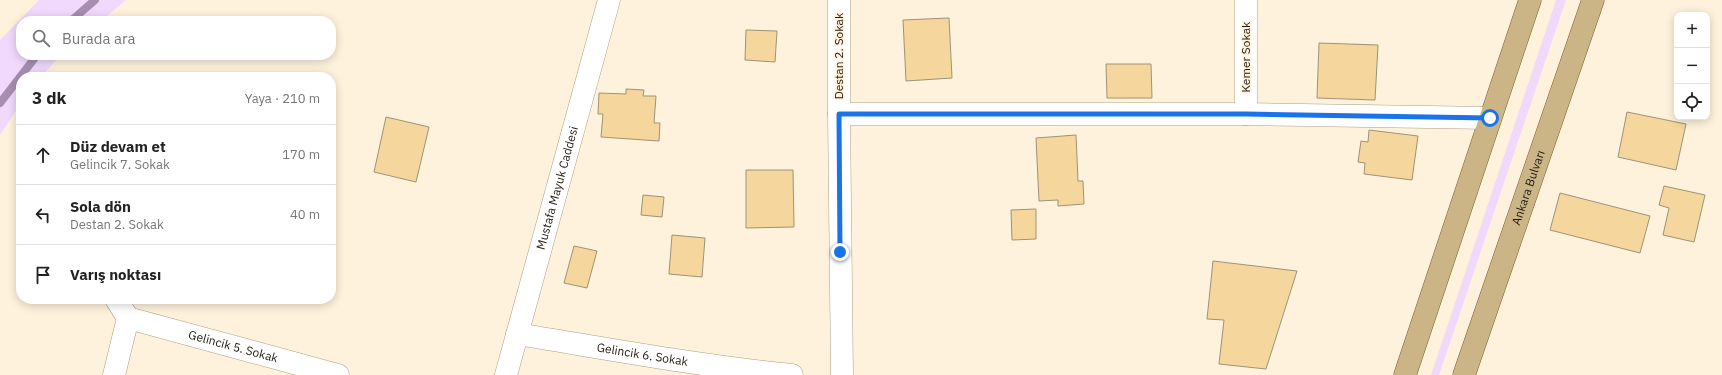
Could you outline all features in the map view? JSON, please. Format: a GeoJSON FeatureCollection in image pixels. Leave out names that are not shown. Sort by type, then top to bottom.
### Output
{"type":"FeatureCollection","features":[{"type":"Feature","properties":{"kind":"main road"},"geometry":{"type":"LineString","coordinates":[[1405,375],[1530,0]]}},
{"type":"Feature","properties":{"kind":"main road","name":"Ankara Bulvarı"},"geometry":{"type":"LineString","coordinates":[[1464,375],[1592,0]]}},
{"type":"Feature","properties":{"kind":"street","name":"Mustafa Mayuk Caddesi"},"geometry":{"type":"LineString","coordinates":[[506,375],[609,0]]}},
{"type":"Feature","properties":{"kind":"street","name":"Destan 2. Sokak"},"geometry":{"type":"LineString","coordinates":[[839,0],[842,375]]}},
{"type":"Feature","properties":{"kind":"street","name":"Kemer Sokak"},"geometry":{"type":"LineString","coordinates":[[1246,0],[1246,114]]}},
{"type":"Feature","properties":{"kind":"street"},"geometry":{"type":"LineString","coordinates":[[839,114],[1246,114],[1490,118]]}},
{"type":"Feature","properties":{"kind":"street"},"geometry":{"type":"LineString","coordinates":[[114,375],[128,318],[119,304]]}},
{"type":"Feature","properties":{"kind":"street","name":"Gelincik 5. Sokak"},"geometry":{"type":"LineString","coordinates":[[128,318],[338,375]]}},
{"type":"Feature","properties":{"kind":"street","name":"Gelincik 6. Sokak"},"geometry":{"type":"LineString","coordinates":[[517,334],[714,366],[792,375]]}},
{"type":"Feature","properties":{"kind":"shaded area"},"geometry":{"type":"Polygon","coordinates":[[[39,0],[126,0],[107,16],[23,16],[39,0]]]}},
{"type":"Feature","properties":{"kind":"shaded area"},"geometry":{"type":"Polygon","coordinates":[[[1556,0],[1566,0],[1439,375],[1431,375],[1556,0]]]}},
{"type":"Feature","properties":{"kind":"shaded area"},"geometry":{"type":"Polygon","coordinates":[[[16,24],[16,60],[56,60],[46,72],[16,72],[16,111],[0,135],[0,40],[16,24]]]}},
{"type":"Feature","properties":{"kind":"building"},"geometry":{"type":"Polygon","coordinates":[[[949,18],[952,78],[906,81],[903,20],[949,18]]]}},
{"type":"Feature","properties":{"kind":"building"},"geometry":{"type":"Polygon","coordinates":[[[746,30],[777,31],[775,62],[745,60],[746,30]]]}},
{"type":"Feature","properties":{"kind":"building"},"geometry":{"type":"Polygon","coordinates":[[[1319,43],[1378,45],[1375,100],[1317,98],[1319,43]]]}},
{"type":"Feature","properties":{"kind":"building"},"geometry":{"type":"Polygon","coordinates":[[[1106,64],[1151,64],[1152,98],[1107,98],[1106,64]]]}},
{"type":"Feature","properties":{"kind":"building"},"geometry":{"type":"Polygon","coordinates":[[[626,89],[644,90],[643,96],[656,96],[654,123],[660,123],[659,141],[601,137],[603,114],[598,114],[599,93],[626,94],[626,89]]]}},
{"type":"Feature","properties":{"kind":"building"},"geometry":{"type":"Polygon","coordinates":[[[1627,112],[1686,124],[1676,170],[1618,157],[1627,112]]]}},
{"type":"Feature","properties":{"kind":"building"},"geometry":{"type":"Polygon","coordinates":[[[386,117],[429,127],[416,182],[374,172],[386,117]]]}},
{"type":"Feature","properties":{"kind":"building"},"geometry":{"type":"Polygon","coordinates":[[[1369,130],[1418,136],[1412,180],[1364,174],[1365,163],[1358,162],[1361,141],[1368,142],[1369,130]]]}},
{"type":"Feature","properties":{"kind":"building"},"geometry":{"type":"Polygon","coordinates":[[[1076,135],[1078,181],[1083,181],[1084,204],[1058,206],[1058,200],[1039,201],[1036,138],[1076,135]]]}},
{"type":"Feature","properties":{"kind":"building"},"geometry":{"type":"Polygon","coordinates":[[[746,170],[793,170],[794,227],[746,228],[746,170]]]}},
{"type":"Feature","properties":{"kind":"building"},"geometry":{"type":"Polygon","coordinates":[[[1664,186],[1705,195],[1694,242],[1663,235],[1669,208],[1659,205],[1664,186]]]}},
{"type":"Feature","properties":{"kind":"building"},"geometry":{"type":"Polygon","coordinates":[[[1560,193],[1650,216],[1640,253],[1550,230],[1560,193]]]}},
{"type":"Feature","properties":{"kind":"building"},"geometry":{"type":"Polygon","coordinates":[[[643,195],[664,197],[662,217],[641,215],[643,195]]]}},
{"type":"Feature","properties":{"kind":"building"},"geometry":{"type":"Polygon","coordinates":[[[1036,209],[1036,239],[1012,240],[1011,210],[1036,209]]]}},
{"type":"Feature","properties":{"kind":"building"},"geometry":{"type":"Polygon","coordinates":[[[672,235],[705,238],[702,277],[669,274],[672,235]]]}},
{"type":"Feature","properties":{"kind":"building"},"geometry":{"type":"Polygon","coordinates":[[[574,246],[597,251],[587,288],[564,283],[574,246]]]}},
{"type":"Feature","properties":{"kind":"building"},"geometry":{"type":"Polygon","coordinates":[[[1213,261],[1297,271],[1266,369],[1219,364],[1224,320],[1207,319],[1213,261]]]}},
{"type":"Feature","properties":{"kind":"waterway"},"geometry":{"type":"LineString","coordinates":[[77,16],[95,0]]}},
{"type":"Feature","properties":{"kind":"waterway"},"geometry":{"type":"LineString","coordinates":[[24,72],[33,60]]}},
{"type":"Feature","properties":{"kind":"waterway"},"geometry":{"type":"LineString","coordinates":[[0,103],[16,82]]}},
{"type":"Feature","properties":{"kind":"route"},"geometry":{"type":"LineString","coordinates":[[840,252],[839,114],[1246,114],[1490,118]]}}]}
